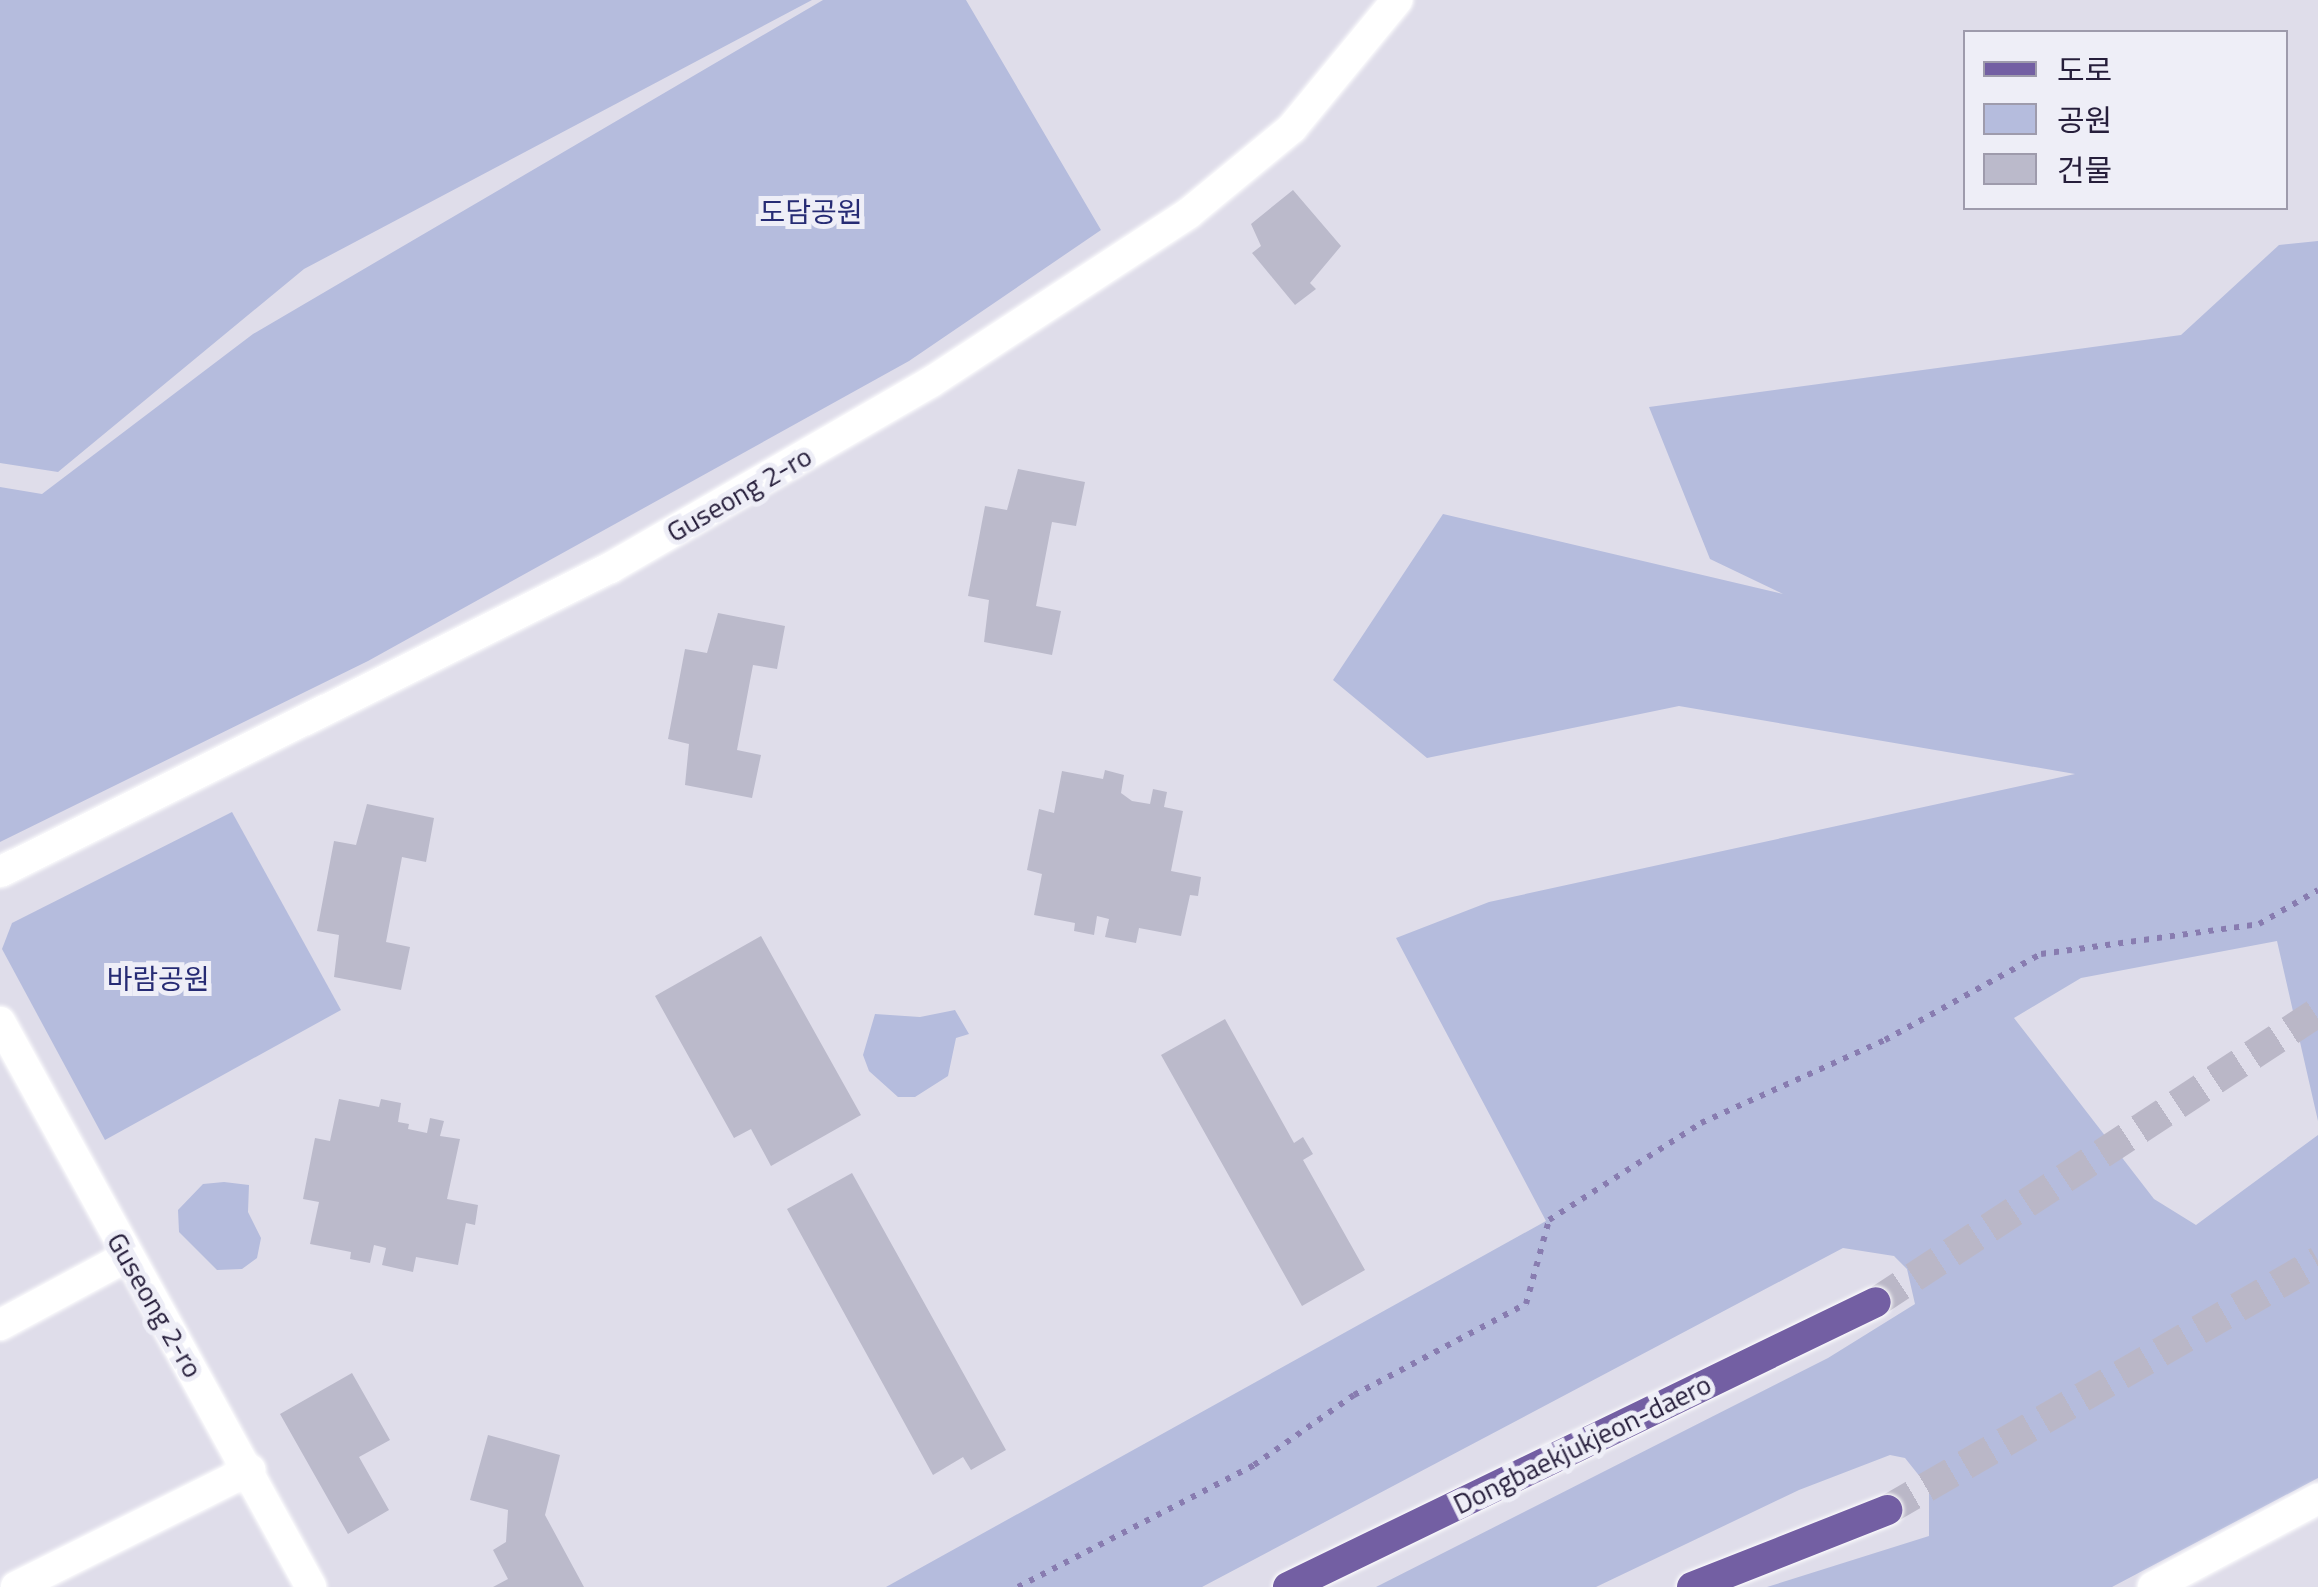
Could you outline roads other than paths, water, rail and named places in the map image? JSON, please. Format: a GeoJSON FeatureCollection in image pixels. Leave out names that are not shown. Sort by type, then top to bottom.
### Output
{"type":"FeatureCollection","features":[{"type":"Feature","properties":{"kind":"main road","name":"Dongbaekjukjeon-daero"},"geometry":{"type":"LineString","coordinates":[[1288,1587],[1876,1302]]}},
{"type":"Feature","properties":{"kind":"main road"},"geometry":{"type":"LineString","coordinates":[[1692,1587],[1887,1510]]}},
{"type":"Feature","properties":{"kind":"street","name":"Guseong 2-ro"},"geometry":{"type":"LineString","coordinates":[[0,872],[610,568],[932,382],[1189,212],[1292,128],[1398,0]]}},
{"type":"Feature","properties":{"kind":"street","name":"Guseong 2-ro"},"geometry":{"type":"LineString","coordinates":[[0,1022],[9,1057],[250,1470],[310,1587]]}},
{"type":"Feature","properties":{"kind":"street"},"geometry":{"type":"LineString","coordinates":[[0,1325],[126,1257]]}},
{"type":"Feature","properties":{"kind":"street"},"geometry":{"type":"LineString","coordinates":[[16,1587],[250,1470]]}},
{"type":"Feature","properties":{"kind":"street"},"geometry":{"type":"LineString","coordinates":[[2153,1587],[2318,1499]]}},
{"type":"Feature","properties":{"kind":"tunnel"},"geometry":{"type":"LineString","coordinates":[[1876,1302],[2318,1012]]}},
{"type":"Feature","properties":{"kind":"tunnel"},"geometry":{"type":"LineString","coordinates":[[1887,1510],[2318,1261]]}},
{"type":"Feature","properties":{"kind":"park label","name":"도담공원"},"geometry":{"type":"Point","coordinates":[811,212]}},
{"type":"Feature","properties":{"kind":"park label","name":"바람공원"},"geometry":{"type":"Point","coordinates":[158,979]}}]}
